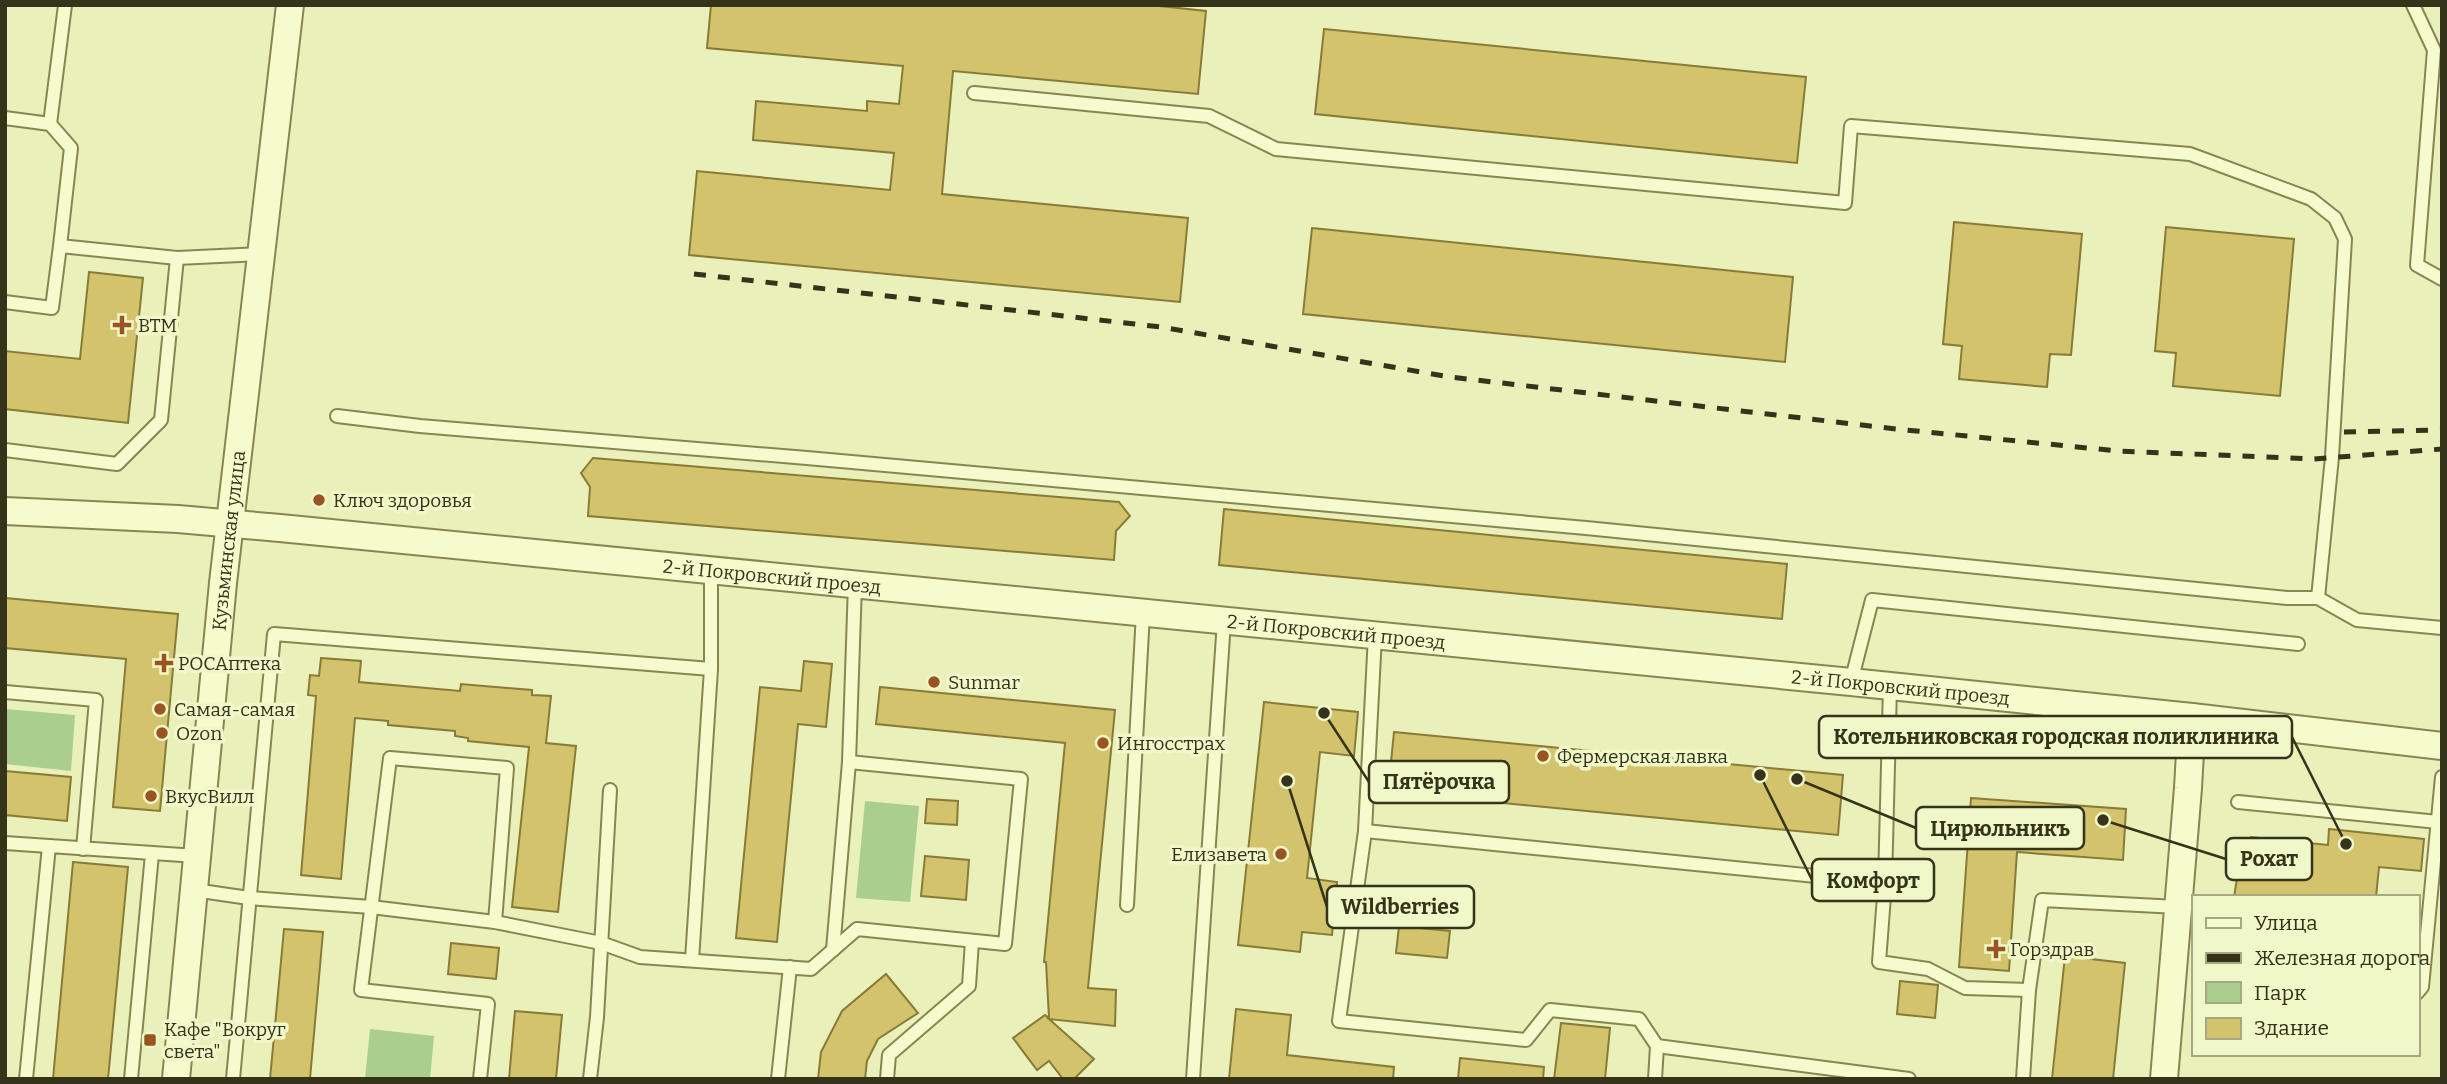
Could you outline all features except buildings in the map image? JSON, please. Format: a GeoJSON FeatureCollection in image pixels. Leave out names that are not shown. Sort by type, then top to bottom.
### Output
{"type":"FeatureCollection","features":[{"type":"Feature","properties":{"kind":"street","name":"Кузьминская улица"},"geometry":{"type":"LineString","coordinates":[[176,1079],[223,583],[232,524],[290,5]]}},
{"type":"Feature","properties":{"kind":"street","name":"2-й Покровский проезд"},"geometry":{"type":"LineString","coordinates":[[5,510],[232,524],[855,584],[1851,682],[2442,746]]}},
{"type":"Feature","properties":{"kind":"street"},"geometry":{"type":"LineString","coordinates":[[2164,1079],[2192,717]]}},
{"type":"Feature","properties":{"kind":"lane"},"geometry":{"type":"LineString","coordinates":[[50,124],[65,5]]}},
{"type":"Feature","properties":{"kind":"lane"},"geometry":{"type":"LineString","coordinates":[[2413,5],[2434,50],[2417,265],[2442,279]]}},
{"type":"Feature","properties":{"kind":"lane"},"geometry":{"type":"LineString","coordinates":[[974,93],[1209,116],[1276,149],[1845,203],[1851,126],[2190,154],[2311,199],[2335,218],[2345,239],[2332,457],[2318,598]]}},
{"type":"Feature","properties":{"kind":"lane"},"geometry":{"type":"LineString","coordinates":[[5,118],[50,124],[71,148],[52,308],[5,302]]}},
{"type":"Feature","properties":{"kind":"lane"},"geometry":{"type":"LineString","coordinates":[[60,246],[177,258],[263,254]]}},
{"type":"Feature","properties":{"kind":"lane"},"geometry":{"type":"LineString","coordinates":[[5,450],[117,464],[162,420],[177,258]]}},
{"type":"Feature","properties":{"kind":"lane"},"geometry":{"type":"LineString","coordinates":[[337,416],[420,426],[1572,527],[2287,598],[2318,598],[2357,620],[2442,628]]}},
{"type":"Feature","properties":{"kind":"lane"},"geometry":{"type":"LineString","coordinates":[[692,960],[711,669],[711,571]]}},
{"type":"Feature","properties":{"kind":"lane"},"geometry":{"type":"LineString","coordinates":[[833,950],[849,762],[855,584]]}},
{"type":"Feature","properties":{"kind":"lane"},"geometry":{"type":"LineString","coordinates":[[1851,682],[1872,600],[2298,644]]}},
{"type":"Feature","properties":{"kind":"lane"},"geometry":{"type":"LineString","coordinates":[[1127,905],[1143,613]]}},
{"type":"Feature","properties":{"kind":"lane"},"geometry":{"type":"LineString","coordinates":[[1193,1079],[1224,621]]}},
{"type":"Feature","properties":{"kind":"lane"},"geometry":{"type":"LineString","coordinates":[[233,1079],[274,634],[711,669]]}},
{"type":"Feature","properties":{"kind":"lane"},"geometry":{"type":"LineString","coordinates":[[1375,635],[1365,831],[1339,1021],[1527,1040],[1550,1010],[1639,1019],[1657,1046],[1655,1079]]}},
{"type":"Feature","properties":{"kind":"lane"},"geometry":{"type":"LineString","coordinates":[[1890,687],[1885,883],[1879,962],[1928,969],[1965,988],[2029,990]]}},
{"type":"Feature","properties":{"kind":"lane"},"geometry":{"type":"LineString","coordinates":[[5,692],[96,700],[83,849]]}},
{"type":"Feature","properties":{"kind":"lane"},"geometry":{"type":"LineString","coordinates":[[480,1079],[488,1004],[361,990],[390,758],[507,768],[495,922]]}},
{"type":"Feature","properties":{"kind":"lane"},"geometry":{"type":"LineString","coordinates":[[194,890],[249,898],[371,907],[495,922],[601,943],[640,957],[790,968],[811,969],[857,929],[1005,944],[1021,779],[849,762]]}},
{"type":"Feature","properties":{"kind":"lane"},"geometry":{"type":"LineString","coordinates":[[2419,991],[2422,987],[2442,777]]}},
{"type":"Feature","properties":{"kind":"lane"},"geometry":{"type":"LineString","coordinates":[[590,1079],[597,1017],[610,790]]}},
{"type":"Feature","properties":{"kind":"lane"},"geometry":{"type":"LineString","coordinates":[[2238,802],[2440,818]]}},
{"type":"Feature","properties":{"kind":"lane"},"geometry":{"type":"LineString","coordinates":[[1365,831],[1885,883]]}},
{"type":"Feature","properties":{"kind":"lane"},"geometry":{"type":"LineString","coordinates":[[5,843],[197,856]]}},
{"type":"Feature","properties":{"kind":"lane"},"geometry":{"type":"LineString","coordinates":[[26,1079],[49,846]]}},
{"type":"Feature","properties":{"kind":"lane"},"geometry":{"type":"LineString","coordinates":[[131,1079],[152,854]]}},
{"type":"Feature","properties":{"kind":"lane"},"geometry":{"type":"LineString","coordinates":[[2023,1079],[2029,990],[2042,900],[2178,908]]}},
{"type":"Feature","properties":{"kind":"lane"},"geometry":{"type":"LineString","coordinates":[[887,1079],[889,1055],[969,986],[972,941]]}},
{"type":"Feature","properties":{"kind":"lane"},"geometry":{"type":"LineString","coordinates":[[778,1079],[790,968]]}},
{"type":"Feature","properties":{"kind":"lane"},"geometry":{"type":"LineString","coordinates":[[1657,1046],[1909,1079]]}},
{"type":"Feature","properties":{"kind":"green space"},"geometry":{"type":"Polygon","coordinates":[[[5,709],[75,715],[71,771],[5,764],[5,709]]]}},
{"type":"Feature","properties":{"kind":"green space"},"geometry":{"type":"Polygon","coordinates":[[[865,801],[919,806],[910,902],[856,898],[865,801]]]}},
{"type":"Feature","properties":{"kind":"green space"},"geometry":{"type":"Polygon","coordinates":[[[370,1029],[434,1036],[430,1079],[365,1079],[370,1029]]]}},
{"type":"Feature","properties":{"kind":"railway"},"geometry":{"type":"LineString","coordinates":[[694,274],[1161,327],[1450,377],[1896,429],[2118,451],[2314,459],[2442,449]]}},
{"type":"Feature","properties":{"kind":"railway"},"geometry":{"type":"LineString","coordinates":[[2344,432],[2442,430]]}},
{"type":"Feature","properties":{"kind":"place","name":"ВТМ"},"geometry":{"type":"Point","coordinates":[122,325]}},
{"type":"Feature","properties":{"kind":"place","name":"Ключ здоровья"},"geometry":{"type":"Point","coordinates":[319,500]}},
{"type":"Feature","properties":{"kind":"place","name":"РОСАптека"},"geometry":{"type":"Point","coordinates":[164,663]}},
{"type":"Feature","properties":{"kind":"place","name":"Sunmar"},"geometry":{"type":"Point","coordinates":[934,682]}},
{"type":"Feature","properties":{"kind":"place","name":"Самая-самая"},"geometry":{"type":"Point","coordinates":[160,709]}},
{"type":"Feature","properties":{"kind":"place","name":"Пятёрочка"},"geometry":{"type":"Point","coordinates":[1324,713]}},
{"type":"Feature","properties":{"kind":"place","name":"Ozon"},"geometry":{"type":"Point","coordinates":[162,733]}},
{"type":"Feature","properties":{"kind":"place","name":"Ингосстрах"},"geometry":{"type":"Point","coordinates":[1103,743]}},
{"type":"Feature","properties":{"kind":"place","name":"Фермерская лавка"},"geometry":{"type":"Point","coordinates":[1543,756]}},
{"type":"Feature","properties":{"kind":"place","name":"Комфорт"},"geometry":{"type":"Point","coordinates":[1760,775]}},
{"type":"Feature","properties":{"kind":"place","name":"Цирюльникъ"},"geometry":{"type":"Point","coordinates":[1797,779]}},
{"type":"Feature","properties":{"kind":"place","name":"Wildberries"},"geometry":{"type":"Point","coordinates":[1287,781]}},
{"type":"Feature","properties":{"kind":"place","name":"ВкусВилл"},"geometry":{"type":"Point","coordinates":[151,796]}},
{"type":"Feature","properties":{"kind":"place","name":"Рохат"},"geometry":{"type":"Point","coordinates":[2103,820]}},
{"type":"Feature","properties":{"kind":"place","name":"Котельниковская городская поликлиника"},"geometry":{"type":"Point","coordinates":[2346,844]}},
{"type":"Feature","properties":{"kind":"place","name":"Елизавета"},"geometry":{"type":"Point","coordinates":[1281,854]}},
{"type":"Feature","properties":{"kind":"place","name":"Горздрав"},"geometry":{"type":"Point","coordinates":[1996,949]}},
{"type":"Feature","properties":{"kind":"place","name":"Кафе \"Вокруг света\""},"geometry":{"type":"Point","coordinates":[150,1040]}}]}
